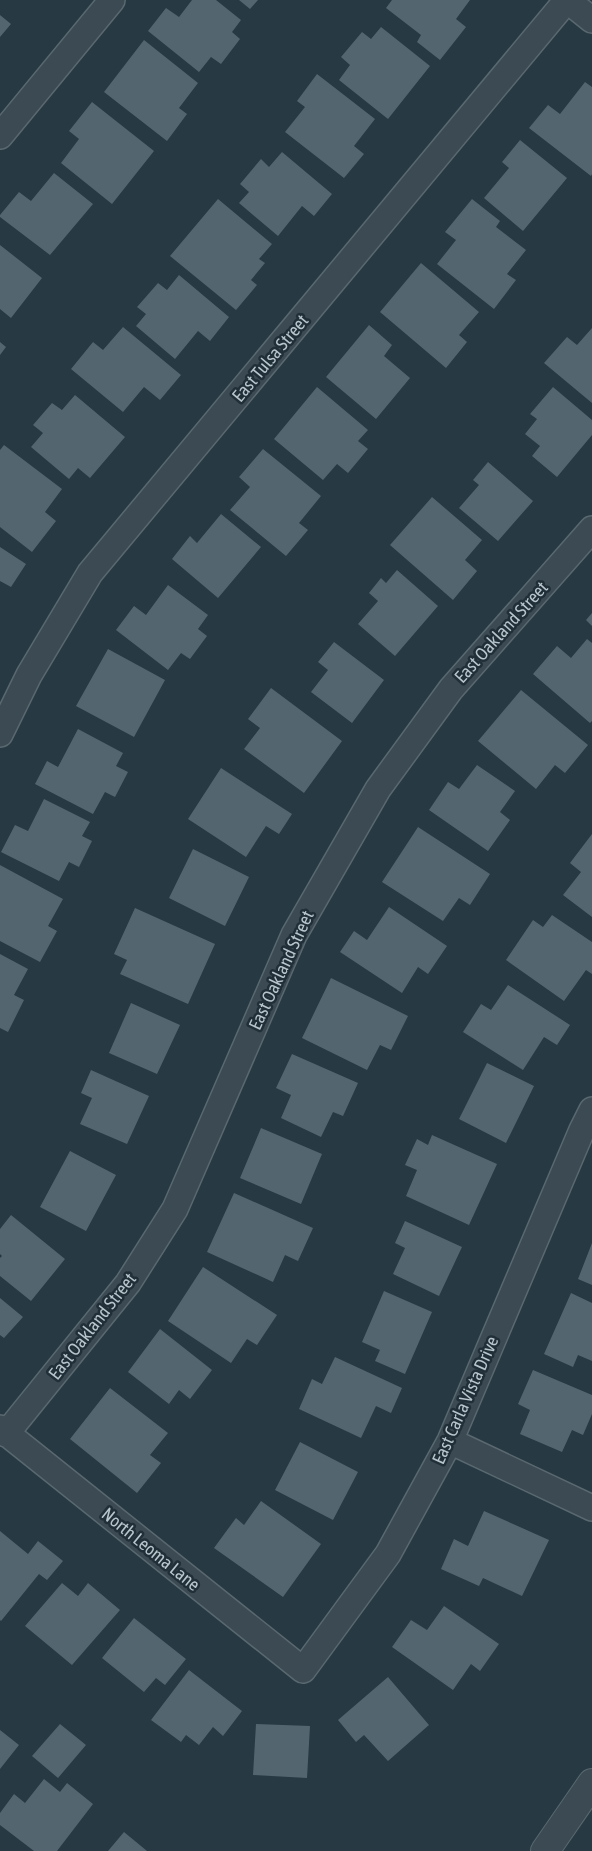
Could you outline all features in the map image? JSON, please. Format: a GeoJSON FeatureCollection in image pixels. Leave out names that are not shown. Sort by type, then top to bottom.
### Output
{"type":"FeatureCollection","features":[{"type":"Feature","properties":{"kind":"street"},"geometry":{"type":"LineString","coordinates":[[0,136],[112,0]]}},
{"type":"Feature","properties":{"kind":"street"},"geometry":{"type":"LineString","coordinates":[[567,0],[592,20]]}},
{"type":"Feature","properties":{"kind":"street","name":"East Tulsa Street"},"geometry":{"type":"LineString","coordinates":[[0,734],[29,675],[90,573],[567,0]]}},
{"type":"Feature","properties":{"kind":"street","name":"East Oakland Street"},"geometry":{"type":"LineString","coordinates":[[3,1431],[128,1283],[175,1209],[294,936],[378,789],[451,689],[592,529]]}},
{"type":"Feature","properties":{"kind":"street","name":"East Carla Vista Drive"},"geometry":{"type":"LineString","coordinates":[[303,1670],[388,1554],[450,1440],[592,1110]]}},
{"type":"Feature","properties":{"kind":"street","name":"North Leoma Lane"},"geometry":{"type":"LineString","coordinates":[[3,1431],[303,1670]]}},
{"type":"Feature","properties":{"kind":"street"},"geometry":{"type":"LineString","coordinates":[[450,1440],[592,1508]]}},
{"type":"Feature","properties":{"kind":"street"},"geometry":{"type":"LineString","coordinates":[[545,1851],[592,1783]]}},
{"type":"Feature","properties":{"kind":"building"},"geometry":{"type":"Polygon","coordinates":[[[192,0],[216,0],[241,20],[232,32],[240,39],[221,64],[211,57],[199,72],[148,31],[166,8],[179,17],[192,0]]]}},
{"type":"Feature","properties":{"kind":"building"},"geometry":{"type":"Polygon","coordinates":[[[239,0],[258,0],[250,9],[239,0]]]}},
{"type":"Feature","properties":{"kind":"building"},"geometry":{"type":"Polygon","coordinates":[[[392,0],[470,0],[456,19],[466,27],[440,60],[417,42],[421,35],[386,8],[392,0]]]}},
{"type":"Feature","properties":{"kind":"building"},"geometry":{"type":"Polygon","coordinates":[[[0,15],[11,24],[0,37],[0,15]]]}},
{"type":"Feature","properties":{"kind":"building"},"geometry":{"type":"Polygon","coordinates":[[[381,27],[430,66],[388,119],[339,80],[350,65],[341,57],[362,32],[371,39],[381,27]]]}},
{"type":"Feature","properties":{"kind":"building"},"geometry":{"type":"Polygon","coordinates":[[[144,40],[198,83],[179,108],[187,114],[167,141],[104,92],[144,40]]]}},
{"type":"Feature","properties":{"kind":"building"},"geometry":{"type":"Polygon","coordinates":[[[317,74],[375,119],[354,146],[364,154],[344,178],[285,132],[305,107],[297,101],[317,74]]]}},
{"type":"Feature","properties":{"kind":"building"},"geometry":{"type":"Polygon","coordinates":[[[585,82],[592,87],[591,176],[529,128],[548,105],[560,114],[585,82]]]}},
{"type":"Feature","properties":{"kind":"building"},"geometry":{"type":"Polygon","coordinates":[[[92,102],[154,151],[112,204],[61,163],[79,139],[69,131],[92,102]]]}},
{"type":"Feature","properties":{"kind":"building"},"geometry":{"type":"Polygon","coordinates":[[[520,140],[567,178],[523,231],[484,198],[509,168],[502,162],[520,140]]]}},
{"type":"Feature","properties":{"kind":"building"},"geometry":{"type":"Polygon","coordinates":[[[282,152],[332,194],[314,216],[302,206],[278,236],[239,203],[249,192],[240,184],[261,159],[269,167],[282,152]]]}},
{"type":"Feature","properties":{"kind":"building"},"geometry":{"type":"Polygon","coordinates":[[[54,173],[93,204],[50,255],[0,217],[0,215],[19,192],[31,201],[54,173]]]}},
{"type":"Feature","properties":{"kind":"building"},"geometry":{"type":"Polygon","coordinates":[[[218,199],[272,244],[259,259],[265,263],[251,280],[257,285],[236,310],[170,256],[218,199]]]}},
{"type":"Feature","properties":{"kind":"building"},"geometry":{"type":"Polygon","coordinates":[[[472,199],[500,221],[496,227],[526,250],[507,274],[516,280],[494,309],[437,264],[456,240],[445,232],[472,199]]]}},
{"type":"Feature","properties":{"kind":"building"},"geometry":{"type":"Polygon","coordinates":[[[0,245],[42,278],[11,318],[0,309],[0,245]]]}},
{"type":"Feature","properties":{"kind":"building"},"geometry":{"type":"Polygon","coordinates":[[[421,263],[479,312],[459,335],[467,342],[446,368],[380,312],[421,263]]]}},
{"type":"Feature","properties":{"kind":"building"},"geometry":{"type":"Polygon","coordinates":[[[179,275],[229,317],[210,341],[198,331],[175,359],[136,326],[146,314],[137,307],[158,283],[167,290],[179,275]]]}},
{"type":"Feature","properties":{"kind":"building"},"geometry":{"type":"Polygon","coordinates":[[[369,325],[392,345],[384,356],[410,378],[376,419],[326,377],[369,325]]]}},
{"type":"Feature","properties":{"kind":"building"},"geometry":{"type":"Polygon","coordinates":[[[123,327],[181,375],[160,400],[144,387],[123,412],[71,369],[93,342],[103,350],[123,327]]]}},
{"type":"Feature","properties":{"kind":"building"},"geometry":{"type":"Polygon","coordinates":[[[592,328],[592,403],[544,363],[567,337],[577,345],[592,328]]]}},
{"type":"Feature","properties":{"kind":"building"},"geometry":{"type":"Polygon","coordinates":[[[0,342],[6,347],[0,355],[0,342]]]}},
{"type":"Feature","properties":{"kind":"building"},"geometry":{"type":"Polygon","coordinates":[[[317,387],[368,430],[358,441],[368,449],[348,473],[337,464],[323,480],[274,439],[317,387]]]}},
{"type":"Feature","properties":{"kind":"building"},"geometry":{"type":"Polygon","coordinates":[[[553,387],[592,420],[592,435],[557,477],[532,456],[540,446],[525,434],[537,419],[530,414],[553,387]]]}},
{"type":"Feature","properties":{"kind":"building"},"geometry":{"type":"Polygon","coordinates":[[[75,395],[125,437],[90,478],[78,468],[69,479],[31,447],[43,433],[33,425],[52,403],[62,410],[75,395]]]}},
{"type":"Feature","properties":{"kind":"building"},"geometry":{"type":"Polygon","coordinates":[[[4,445],[62,489],[45,512],[56,521],[32,552],[0,527],[0,450],[4,445]]]}},
{"type":"Feature","properties":{"kind":"building"},"geometry":{"type":"Polygon","coordinates":[[[263,449],[321,496],[299,523],[308,530],[286,556],[230,510],[250,487],[239,477],[263,449]]]}},
{"type":"Feature","properties":{"kind":"building"},"geometry":{"type":"Polygon","coordinates":[[[488,462],[533,501],[498,541],[459,508],[479,485],[473,480],[488,462]]]}},
{"type":"Feature","properties":{"kind":"building"},"geometry":{"type":"Polygon","coordinates":[[[432,497],[482,540],[465,560],[477,571],[453,600],[390,545],[432,497]]]}},
{"type":"Feature","properties":{"kind":"building"},"geometry":{"type":"Polygon","coordinates":[[[221,514],[261,547],[218,598],[172,559],[190,536],[197,543],[221,514]]]}},
{"type":"Feature","properties":{"kind":"building"},"geometry":{"type":"Polygon","coordinates":[[[0,547],[26,564],[11,587],[0,581],[0,547]]]}},
{"type":"Feature","properties":{"kind":"building"},"geometry":{"type":"Polygon","coordinates":[[[397,570],[438,606],[395,656],[358,624],[378,601],[369,593],[381,578],[386,583],[397,570]]]}},
{"type":"Feature","properties":{"kind":"building"},"geometry":{"type":"Polygon","coordinates":[[[168,585],[208,615],[198,629],[207,636],[190,659],[181,653],[168,670],[116,630],[134,606],[146,615],[168,585]]]}},
{"type":"Feature","properties":{"kind":"building"},"geometry":{"type":"Polygon","coordinates":[[[592,613],[592,626],[586,620],[592,613]]]}},
{"type":"Feature","properties":{"kind":"building"},"geometry":{"type":"Polygon","coordinates":[[[587,639],[592,643],[592,721],[590,723],[533,674],[557,646],[571,658],[587,639]]]}},
{"type":"Feature","properties":{"kind":"building"},"geometry":{"type":"Polygon","coordinates":[[[334,642],[384,680],[352,723],[311,692],[328,670],[318,662],[334,642]]]}},
{"type":"Feature","properties":{"kind":"building"},"geometry":{"type":"Polygon","coordinates":[[[108,649],[165,680],[134,737],[76,706],[108,649]]]}},
{"type":"Feature","properties":{"kind":"building"},"geometry":{"type":"Polygon","coordinates":[[[271,688],[342,741],[304,793],[244,749],[260,728],[248,719],[271,688]]]}},
{"type":"Feature","properties":{"kind":"building"},"geometry":{"type":"Polygon","coordinates":[[[521,690],[588,745],[565,773],[555,765],[536,789],[478,741],[521,690]]]}},
{"type":"Feature","properties":{"kind":"building"},"geometry":{"type":"Polygon","coordinates":[[[78,729],[123,753],[116,766],[128,772],[115,797],[105,792],[93,814],[35,784],[47,761],[58,767],[78,729]]]}},
{"type":"Feature","properties":{"kind":"building"},"geometry":{"type":"Polygon","coordinates":[[[477,765],[515,791],[500,812],[510,820],[488,851],[429,810],[448,782],[459,789],[477,765]]]}},
{"type":"Feature","properties":{"kind":"building"},"geometry":{"type":"Polygon","coordinates":[[[221,768],[292,814],[279,834],[266,826],[246,857],[188,819],[221,768]]]}},
{"type":"Feature","properties":{"kind":"building"},"geometry":{"type":"Polygon","coordinates":[[[44,799],[90,822],[82,836],[92,841],[79,867],[69,862],[59,881],[1,852],[15,825],[28,831],[44,799]]]}},
{"type":"Feature","properties":{"kind":"building"},"geometry":{"type":"Polygon","coordinates":[[[418,827],[490,874],[470,905],[459,898],[443,921],[382,882],[418,827]]]}},
{"type":"Feature","properties":{"kind":"building"},"geometry":{"type":"Polygon","coordinates":[[[592,834],[592,917],[563,895],[581,872],[570,863],[592,834]]]}},
{"type":"Feature","properties":{"kind":"building"},"geometry":{"type":"Polygon","coordinates":[[[193,849],[249,877],[225,926],[169,898],[193,849]]]}},
{"type":"Feature","properties":{"kind":"building"},"geometry":{"type":"Polygon","coordinates":[[[0,865],[63,899],[48,926],[57,931],[40,962],[0,941],[0,865]]]}},
{"type":"Feature","properties":{"kind":"building"},"geometry":{"type":"Polygon","coordinates":[[[389,907],[447,946],[428,974],[418,967],[402,993],[340,952],[354,931],[367,940],[389,907]]]}},
{"type":"Feature","properties":{"kind":"building"},"geometry":{"type":"Polygon","coordinates":[[[135,908],[215,944],[188,1004],[120,974],[127,960],[114,954],[135,908]]]}},
{"type":"Feature","properties":{"kind":"building"},"geometry":{"type":"Polygon","coordinates":[[[552,915],[592,942],[592,974],[586,970],[564,1001],[506,960],[533,920],[543,927],[552,915]]]}},
{"type":"Feature","properties":{"kind":"building"},"geometry":{"type":"Polygon","coordinates":[[[0,954],[28,969],[14,995],[24,1000],[8,1032],[0,1028],[0,954]]]}},
{"type":"Feature","properties":{"kind":"building"},"geometry":{"type":"Polygon","coordinates":[[[331,978],[408,1016],[391,1050],[380,1045],[367,1070],[302,1038],[331,978]]]}},
{"type":"Feature","properties":{"kind":"building"},"geometry":{"type":"Polygon","coordinates":[[[508,985],[570,1025],[557,1045],[544,1037],[523,1070],[463,1032],[481,1004],[491,1010],[508,985]]]}},
{"type":"Feature","properties":{"kind":"building"},"geometry":{"type":"Polygon","coordinates":[[[131,1003],[180,1025],[157,1074],[109,1053],[131,1003]]]}},
{"type":"Feature","properties":{"kind":"building"},"geometry":{"type":"Polygon","coordinates":[[[292,1054],[358,1083],[343,1116],[333,1112],[321,1137],[281,1118],[291,1095],[276,1088],[292,1054]]]}},
{"type":"Feature","properties":{"kind":"building"},"geometry":{"type":"Polygon","coordinates":[[[487,1063],[534,1086],[506,1143],[459,1119],[487,1063]]]}},
{"type":"Feature","properties":{"kind":"building"},"geometry":{"type":"Polygon","coordinates":[[[91,1070],[149,1096],[127,1144],[80,1124],[92,1098],[81,1093],[91,1070]]]}},
{"type":"Feature","properties":{"kind":"building"},"geometry":{"type":"Polygon","coordinates":[[[261,1128],[322,1154],[301,1204],[240,1178],[261,1128]]]}},
{"type":"Feature","properties":{"kind":"building"},"geometry":{"type":"Polygon","coordinates":[[[432,1135],[497,1164],[469,1225],[406,1196],[417,1170],[405,1165],[417,1139],[428,1145],[432,1135]]]}},
{"type":"Feature","properties":{"kind":"building"},"geometry":{"type":"Polygon","coordinates":[[[70,1151],[116,1175],[86,1231],[40,1207],[70,1151]]]}},
{"type":"Feature","properties":{"kind":"building"},"geometry":{"type":"Polygon","coordinates":[[[234,1193],[313,1228],[298,1261],[285,1255],[273,1282],[207,1252],[234,1193]]]}},
{"type":"Feature","properties":{"kind":"building"},"geometry":{"type":"Polygon","coordinates":[[[11,1215],[65,1259],[31,1301],[0,1276],[0,1258],[2,1256],[0,1254],[0,1229],[11,1215]]]}},
{"type":"Feature","properties":{"kind":"building"},"geometry":{"type":"Polygon","coordinates":[[[405,1221],[462,1247],[439,1296],[393,1274],[405,1248],[395,1243],[405,1221]]]}},
{"type":"Feature","properties":{"kind":"building"},"geometry":{"type":"Polygon","coordinates":[[[592,1243],[592,1285],[578,1279],[592,1243]]]}},
{"type":"Feature","properties":{"kind":"building"},"geometry":{"type":"Polygon","coordinates":[[[203,1267],[277,1315],[257,1345],[247,1339],[231,1363],[168,1321],[203,1267]]]}},
{"type":"Feature","properties":{"kind":"building"},"geometry":{"type":"Polygon","coordinates":[[[384,1291],[432,1312],[405,1374],[375,1361],[380,1350],[362,1342],[384,1291]]]}},
{"type":"Feature","properties":{"kind":"building"},"geometry":{"type":"Polygon","coordinates":[[[571,1293],[592,1303],[592,1361],[578,1355],[573,1367],[544,1354],[571,1293]]]}},
{"type":"Feature","properties":{"kind":"building"},"geometry":{"type":"Polygon","coordinates":[[[0,1298],[23,1317],[4,1338],[0,1335],[0,1298]]]}},
{"type":"Feature","properties":{"kind":"building"},"geometry":{"type":"Polygon","coordinates":[[[160,1329],[212,1370],[190,1399],[179,1390],[169,1404],[128,1372],[160,1329]]]}},
{"type":"Feature","properties":{"kind":"building"},"geometry":{"type":"Polygon","coordinates":[[[335,1357],[402,1388],[391,1413],[376,1406],[361,1438],[299,1409],[312,1379],[322,1384],[335,1357]]]}},
{"type":"Feature","properties":{"kind":"building"},"geometry":{"type":"Polygon","coordinates":[[[533,1370],[592,1395],[592,1414],[583,1435],[572,1430],[562,1452],[520,1434],[530,1410],[518,1404],[533,1370]]]}},
{"type":"Feature","properties":{"kind":"building"},"geometry":{"type":"Polygon","coordinates":[[[110,1388],[168,1433],[150,1455],[161,1463],[137,1493],[70,1439],[110,1388]]]}},
{"type":"Feature","properties":{"kind":"building"},"geometry":{"type":"Polygon","coordinates":[[[300,1442],[358,1472],[333,1520],[275,1490],[300,1442]]]}},
{"type":"Feature","properties":{"kind":"building"},"geometry":{"type":"Polygon","coordinates":[[[261,1501],[321,1544],[283,1597],[214,1548],[236,1518],[244,1525],[261,1501]]]}},
{"type":"Feature","properties":{"kind":"building"},"geometry":{"type":"Polygon","coordinates":[[[484,1511],[549,1540],[522,1596],[483,1578],[479,1586],[441,1569],[454,1539],[468,1546],[484,1511]]]}},
{"type":"Feature","properties":{"kind":"building"},"geometry":{"type":"Polygon","coordinates":[[[0,1531],[28,1554],[38,1541],[63,1561],[47,1580],[39,1574],[1,1621],[0,1620],[0,1531]]]}},
{"type":"Feature","properties":{"kind":"building"},"geometry":{"type":"Polygon","coordinates":[[[62,1583],[78,1596],[88,1583],[120,1610],[72,1665],[25,1626],[62,1583]]]}},
{"type":"Feature","properties":{"kind":"building"},"geometry":{"type":"Polygon","coordinates":[[[444,1606],[499,1644],[480,1671],[471,1664],[453,1690],[392,1647],[411,1620],[427,1630],[444,1606]]]}},
{"type":"Feature","properties":{"kind":"building"},"geometry":{"type":"Polygon","coordinates":[[[134,1618],[186,1659],[165,1685],[156,1678],[144,1692],[102,1658],[134,1618]]]}},
{"type":"Feature","properties":{"kind":"building"},"geometry":{"type":"Polygon","coordinates":[[[189,1670],[242,1711],[223,1736],[213,1727],[199,1745],[186,1735],[181,1742],[151,1720],[189,1670]]]}},
{"type":"Feature","properties":{"kind":"building"},"geometry":{"type":"Polygon","coordinates":[[[388,1677],[429,1725],[388,1761],[364,1735],[356,1742],[338,1720],[388,1677]]]}},
{"type":"Feature","properties":{"kind":"building"},"geometry":{"type":"Polygon","coordinates":[[[60,1724],[86,1745],[58,1778],[32,1756],[60,1724]]]}},
{"type":"Feature","properties":{"kind":"building"},"geometry":{"type":"Polygon","coordinates":[[[256,1724],[310,1726],[307,1778],[253,1775],[256,1724]]]}},
{"type":"Feature","properties":{"kind":"building"},"geometry":{"type":"Polygon","coordinates":[[[0,1730],[19,1745],[0,1769],[0,1730]]]}},
{"type":"Feature","properties":{"kind":"building"},"geometry":{"type":"Polygon","coordinates":[[[44,1779],[60,1792],[67,1783],[93,1804],[57,1851],[34,1851],[0,1825],[0,1813],[14,1794],[25,1803],[44,1779]]]}},
{"type":"Feature","properties":{"kind":"building"},"geometry":{"type":"Polygon","coordinates":[[[124,1832],[147,1851],[108,1851],[124,1832]]]}}]}
